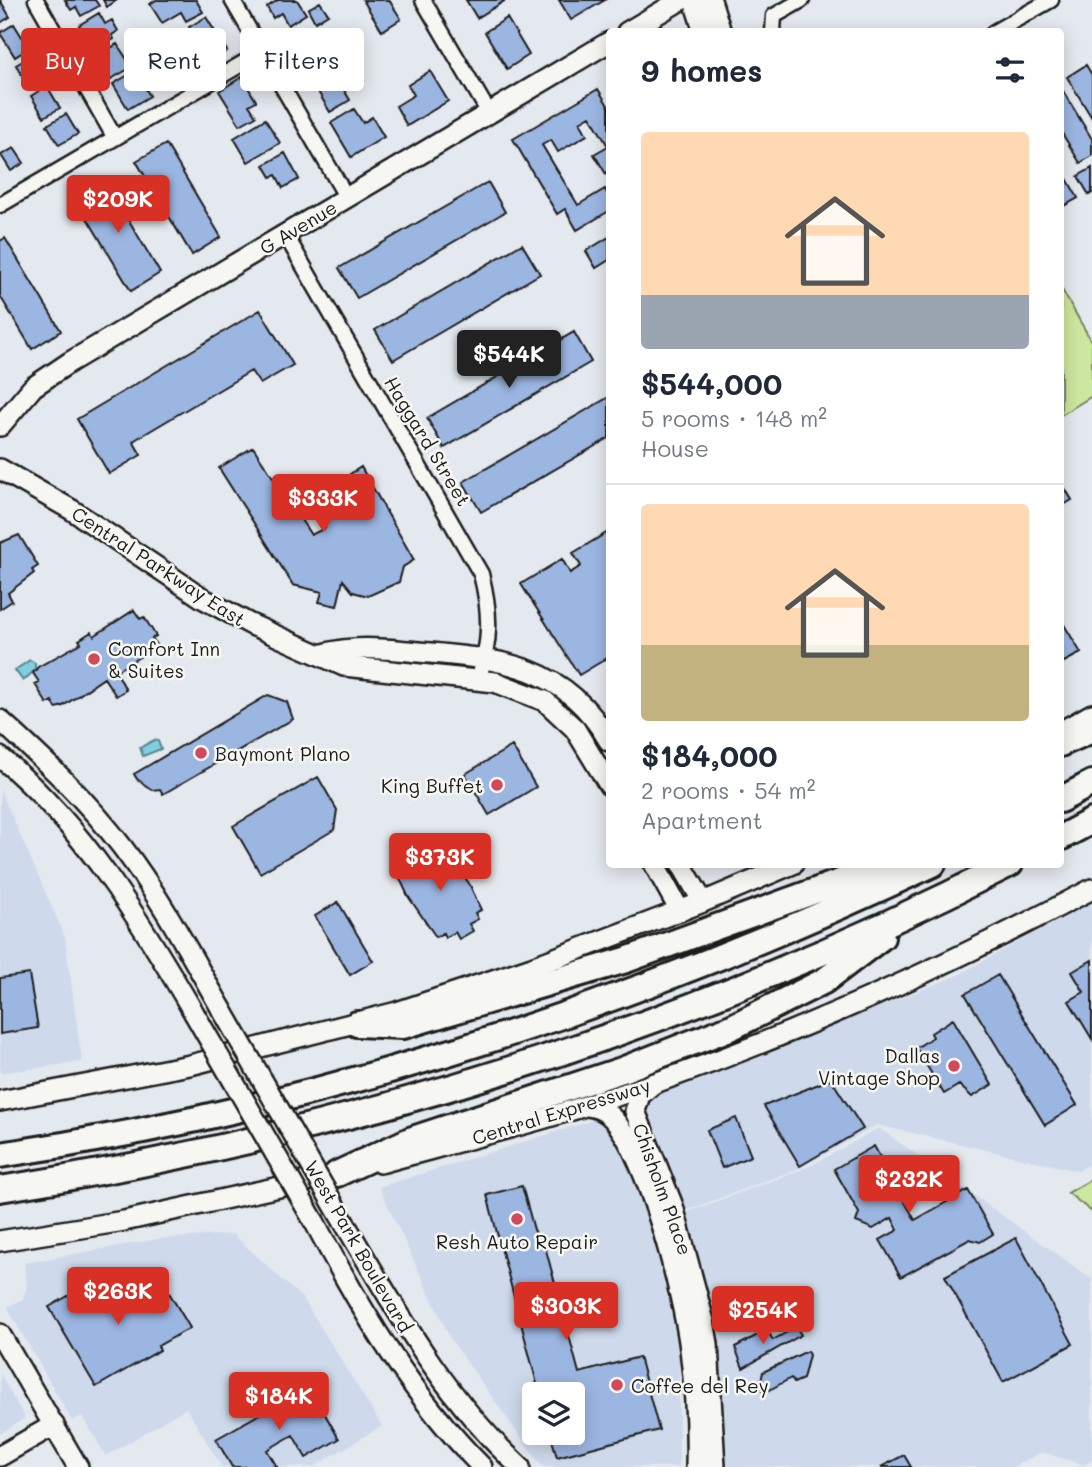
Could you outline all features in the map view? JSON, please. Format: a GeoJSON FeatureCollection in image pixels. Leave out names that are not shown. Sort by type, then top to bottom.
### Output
{"type":"FeatureCollection","features":[{"type":"Feature","properties":{"kind":"highway"},"geometry":{"type":"LineString","coordinates":[[1064,742],[1092,730]]}},
{"type":"Feature","properties":{"kind":"highway"},"geometry":{"type":"LineString","coordinates":[[1064,798],[1092,783]]}},
{"type":"Feature","properties":{"kind":"highway"},"geometry":{"type":"LineString","coordinates":[[1064,836],[1092,821]]}},
{"type":"Feature","properties":{"kind":"highway"},"geometry":{"type":"LineString","coordinates":[[356,1024],[403,1026],[625,960],[878,868]]}},
{"type":"Feature","properties":{"kind":"highway"},"geometry":{"type":"LineString","coordinates":[[0,1155],[256,1106],[379,1075],[504,1037],[705,965],[831,913],[925,868]]}},
{"type":"Feature","properties":{"kind":"highway"},"geometry":{"type":"LineString","coordinates":[[0,1189],[237,1144],[438,1092],[571,1050],[700,1003],[911,913],[1002,868]]}},
{"type":"Feature","properties":{"kind":"highway"},"geometry":{"type":"LineString","coordinates":[[337,1174],[410,1140],[634,1065],[732,1027],[824,981],[911,913]]}},
{"type":"Feature","properties":{"kind":"main road"},"geometry":{"type":"LineString","coordinates":[[634,28],[681,0]]}},
{"type":"Feature","properties":{"kind":"main road"},"geometry":{"type":"LineString","coordinates":[[699,0],[696,6],[703,28]]}},
{"type":"Feature","properties":{"kind":"main road"},"geometry":{"type":"LineString","coordinates":[[711,0],[720,28]]}},
{"type":"Feature","properties":{"kind":"main road","name":"G Avenue"},"geometry":{"type":"LineString","coordinates":[[0,426],[24,397],[50,375],[606,44]]}},
{"type":"Feature","properties":{"kind":"main road","name":"Central Parkway East"},"geometry":{"type":"LineString","coordinates":[[0,469],[72,510],[204,599],[250,624],[323,654],[344,666],[371,671],[478,680],[513,687],[545,701],[575,729],[606,774]]}},
{"type":"Feature","properties":{"kind":"main road"},"geometry":{"type":"LineString","coordinates":[[323,654],[346,647],[485,658],[520,665],[552,680],[591,715],[606,737]]}},
{"type":"Feature","properties":{"kind":"main road"},"geometry":{"type":"LineString","coordinates":[[1064,730],[1092,714]]}},
{"type":"Feature","properties":{"kind":"main road"},"geometry":{"type":"LineString","coordinates":[[575,729],[591,715]]}},
{"type":"Feature","properties":{"kind":"main road","name":"West Park Boulevard"},"geometry":{"type":"LineString","coordinates":[[0,720],[53,768],[123,848],[154,892],[339,1214],[433,1370],[480,1427],[520,1467]]}},
{"type":"Feature","properties":{"kind":"main road","name":"West Park Boulevard"},"geometry":{"type":"LineString","coordinates":[[0,757],[66,822],[129,905],[315,1223],[353,1295],[396,1364],[441,1423],[482,1467]]}},
{"type":"Feature","properties":{"kind":"main road"},"geometry":{"type":"LineString","coordinates":[[656,868],[680,911]]}},
{"type":"Feature","properties":{"kind":"main road"},"geometry":{"type":"LineString","coordinates":[[683,868],[703,902]]}},
{"type":"Feature","properties":{"kind":"main road"},"geometry":{"type":"LineString","coordinates":[[0,1101],[190,1065],[356,1024],[532,967],[703,902],[784,868]]}},
{"type":"Feature","properties":{"kind":"main road","name":"Central Expressway"},"geometry":{"type":"LineString","coordinates":[[2,1242],[197,1207],[337,1174],[587,1106],[654,1084],[907,982],[1092,889]]}},
{"type":"Feature","properties":{"kind":"main road","name":"Chisholm Place"},"geometry":{"type":"LineString","coordinates":[[654,1084],[640,1095],[635,1111],[659,1165],[690,1347],[715,1467]]}},
{"type":"Feature","properties":{"kind":"main road","name":"Chisholm Place"},"geometry":{"type":"LineString","coordinates":[[587,1106],[602,1109],[615,1121],[670,1226]]}},
{"type":"Feature","properties":{"kind":"main road"},"geometry":{"type":"LineString","coordinates":[[0,1334],[78,1467]]}},
{"type":"Feature","properties":{"kind":"main road","name":"Chisholm Place"},"geometry":{"type":"LineString","coordinates":[[696,1467],[704,1414]]}},
{"type":"Feature","properties":{"kind":"main road"},"geometry":{"type":"LineString","coordinates":[[0,1456],[54,1425]]}},
{"type":"Feature","properties":{"kind":"street"},"geometry":{"type":"LineString","coordinates":[[36,0],[115,138]]}},
{"type":"Feature","properties":{"kind":"street"},"geometry":{"type":"LineString","coordinates":[[232,0],[248,28]]}},
{"type":"Feature","properties":{"kind":"street"},"geometry":{"type":"LineString","coordinates":[[423,0],[489,113]]}},
{"type":"Feature","properties":{"kind":"street"},"geometry":{"type":"LineString","coordinates":[[773,28],[774,16],[802,0]]}},
{"type":"Feature","properties":{"kind":"street"},"geometry":{"type":"LineString","coordinates":[[1001,28],[1051,0]]}},
{"type":"Feature","properties":{"kind":"street"},"geometry":{"type":"LineString","coordinates":[[0,205],[240,65]]}},
{"type":"Feature","properties":{"kind":"street"},"geometry":{"type":"LineString","coordinates":[[285,91],[347,198]]}},
{"type":"Feature","properties":{"kind":"street","name":"Haggard Street"},"geometry":{"type":"LineString","coordinates":[[285,234],[472,554],[489,607],[490,629],[478,680]]}},
{"type":"Feature","properties":{"kind":"shaded area"},"geometry":{"type":"Polygon","coordinates":[[[0,789],[65,937],[82,1062],[0,1073],[0,789]]]}},
{"type":"Feature","properties":{"kind":"shaded area"},"geometry":{"type":"Polygon","coordinates":[[[1092,901],[1092,1163],[1078,1171],[877,1125],[800,1168],[651,1224],[679,1347],[679,1467],[544,1467],[540,1464],[526,1445],[585,1445],[585,1382],[522,1382],[522,1439],[451,1340],[379,1187],[597,1119],[956,976],[1092,901]]]}},
{"type":"Feature","properties":{"kind":"shaded area"},"geometry":{"type":"Polygon","coordinates":[[[879,1128],[1092,1279],[1092,1460],[1084,1465],[1042,1452],[1013,1467],[721,1467],[722,1390],[685,1213],[808,1167],[879,1128]]]}},
{"type":"Feature","properties":{"kind":"shaded area"},"geometry":{"type":"Polygon","coordinates":[[[233,1234],[304,1300],[382,1426],[313,1467],[222,1467],[186,1408],[106,1456],[82,1416],[72,1421],[7,1307],[23,1299],[27,1285],[24,1263],[158,1239],[233,1234]]]}},
{"type":"Feature","properties":{"kind":"shaded area"},"geometry":{"type":"Polygon","coordinates":[[[0,1374],[25,1418],[0,1434],[0,1374]]]}},
{"type":"Feature","properties":{"kind":"green space"},"geometry":{"type":"Polygon","coordinates":[[[1064,293],[1092,342],[1092,396],[1064,413],[1064,293]]]}},
{"type":"Feature","properties":{"kind":"green space"},"geometry":{"type":"Polygon","coordinates":[[[1092,1179],[1092,1212],[1068,1193],[1092,1179]]]}},
{"type":"Feature","properties":{"kind":"water"},"geometry":{"type":"Polygon","coordinates":[[[319,479],[330,482],[334,490],[314,502],[309,493],[312,484],[319,479]]]}},
{"type":"Feature","properties":{"kind":"water"},"geometry":{"type":"Polygon","coordinates":[[[30,660],[35,663],[35,670],[23,681],[15,670],[30,660]]]}},
{"type":"Feature","properties":{"kind":"water"},"geometry":{"type":"Polygon","coordinates":[[[154,740],[158,741],[161,749],[143,756],[140,748],[154,740]]]}},
{"type":"Feature","properties":{"kind":"building"},"geometry":{"type":"Polygon","coordinates":[[[0,0],[10,17],[0,23],[0,0]]]}},
{"type":"Feature","properties":{"kind":"building"},"geometry":{"type":"Polygon","coordinates":[[[65,0],[95,0],[99,6],[81,16],[76,7],[71,10],[65,0]]]}},
{"type":"Feature","properties":{"kind":"building"},"geometry":{"type":"Polygon","coordinates":[[[103,0],[117,0],[107,7],[103,0]]]}},
{"type":"Feature","properties":{"kind":"building"},"geometry":{"type":"Polygon","coordinates":[[[156,0],[196,0],[203,12],[186,21],[181,12],[162,23],[150,4],[156,0]]]}},
{"type":"Feature","properties":{"kind":"building"},"geometry":{"type":"Polygon","coordinates":[[[278,0],[297,0],[306,14],[288,25],[281,13],[273,18],[267,7],[278,0]]]}},
{"type":"Feature","properties":{"kind":"building"},"geometry":{"type":"Polygon","coordinates":[[[363,0],[389,0],[401,19],[382,31],[363,0]]]}},
{"type":"Feature","properties":{"kind":"building"},"geometry":{"type":"Polygon","coordinates":[[[466,0],[506,0],[477,18],[466,0]]]}},
{"type":"Feature","properties":{"kind":"building"},"geometry":{"type":"Polygon","coordinates":[[[559,0],[605,0],[571,20],[559,0]]]}},
{"type":"Feature","properties":{"kind":"building"},"geometry":{"type":"Polygon","coordinates":[[[320,2],[328,14],[315,22],[308,9],[320,2]]]}},
{"type":"Feature","properties":{"kind":"building"},"geometry":{"type":"Polygon","coordinates":[[[99,13],[105,24],[112,20],[118,31],[112,35],[114,39],[110,41],[110,28],[81,28],[79,25],[99,13]]]}},
{"type":"Feature","properties":{"kind":"building"},"geometry":{"type":"Polygon","coordinates":[[[206,17],[213,28],[190,28],[206,17]]]}},
{"type":"Feature","properties":{"kind":"building"},"geometry":{"type":"Polygon","coordinates":[[[507,18],[529,55],[507,69],[485,32],[507,18]]]}},
{"type":"Feature","properties":{"kind":"building"},"geometry":{"type":"Polygon","coordinates":[[[14,24],[21,35],[21,53],[15,57],[0,33],[14,24]]]}},
{"type":"Feature","properties":{"kind":"building"},"geometry":{"type":"Polygon","coordinates":[[[117,44],[124,55],[124,72],[111,79],[110,77],[110,49],[117,44]]]}},
{"type":"Feature","properties":{"kind":"building"},"geometry":{"type":"Polygon","coordinates":[[[1086,65],[1092,75],[1092,118],[1067,77],[1086,65]]]}},
{"type":"Feature","properties":{"kind":"building"},"geometry":{"type":"Polygon","coordinates":[[[430,71],[448,101],[407,126],[396,106],[414,95],[408,85],[430,71]]]}},
{"type":"Feature","properties":{"kind":"building"},"geometry":{"type":"Polygon","coordinates":[[[124,78],[124,91],[147,91],[150,96],[128,109],[113,84],[124,78]]]}},
{"type":"Feature","properties":{"kind":"building"},"geometry":{"type":"Polygon","coordinates":[[[240,78],[240,91],[250,91],[256,101],[249,105],[256,116],[240,125],[219,91],[226,91],[226,87],[240,78]]]}},
{"type":"Feature","properties":{"kind":"building"},"geometry":{"type":"Polygon","coordinates":[[[598,89],[606,102],[606,143],[590,116],[580,122],[587,135],[558,152],[551,140],[542,145],[578,205],[605,189],[606,213],[577,230],[565,209],[557,214],[513,139],[598,89]]]}},
{"type":"Feature","properties":{"kind":"building"},"geometry":{"type":"Polygon","coordinates":[[[39,91],[50,91],[60,108],[44,117],[31,96],[39,91]]]}},
{"type":"Feature","properties":{"kind":"building"},"geometry":{"type":"Polygon","coordinates":[[[318,91],[344,91],[350,100],[330,112],[318,91]]]}},
{"type":"Feature","properties":{"kind":"building"},"geometry":{"type":"Polygon","coordinates":[[[1064,93],[1092,139],[1092,156],[1080,163],[1064,137],[1064,93]]]}},
{"type":"Feature","properties":{"kind":"building"},"geometry":{"type":"Polygon","coordinates":[[[354,109],[363,123],[372,117],[384,137],[351,157],[331,123],[354,109]]]}},
{"type":"Feature","properties":{"kind":"building"},"geometry":{"type":"Polygon","coordinates":[[[66,114],[78,134],[59,145],[47,125],[66,114]]]}},
{"type":"Feature","properties":{"kind":"building"},"geometry":{"type":"Polygon","coordinates":[[[265,119],[280,143],[248,162],[234,138],[265,119]]]}},
{"type":"Feature","properties":{"kind":"building"},"geometry":{"type":"Polygon","coordinates":[[[166,144],[221,237],[192,255],[136,161],[166,144]]]}},
{"type":"Feature","properties":{"kind":"building"},"geometry":{"type":"Polygon","coordinates":[[[606,147],[606,174],[594,154],[606,147]]]}},
{"type":"Feature","properties":{"kind":"building"},"geometry":{"type":"Polygon","coordinates":[[[14,148],[24,163],[11,171],[1,155],[14,148]]]}},
{"type":"Feature","properties":{"kind":"building"},"geometry":{"type":"Polygon","coordinates":[[[285,153],[299,179],[283,188],[276,175],[271,177],[264,165],[285,153]]]}},
{"type":"Feature","properties":{"kind":"building"},"geometry":{"type":"Polygon","coordinates":[[[1092,168],[1092,193],[1089,195],[1078,176],[1092,168]]]}},
{"type":"Feature","properties":{"kind":"building"},"geometry":{"type":"Polygon","coordinates":[[[1066,177],[1078,198],[1064,206],[1066,177]]]}},
{"type":"Feature","properties":{"kind":"building"},"geometry":{"type":"Polygon","coordinates":[[[105,180],[160,273],[131,291],[75,198],[105,180]]]}},
{"type":"Feature","properties":{"kind":"building"},"geometry":{"type":"Polygon","coordinates":[[[488,182],[505,212],[357,298],[339,268],[488,182]]]}},
{"type":"Feature","properties":{"kind":"building"},"geometry":{"type":"Polygon","coordinates":[[[5,238],[61,331],[32,349],[0,296],[0,241],[5,238]]]}},
{"type":"Feature","properties":{"kind":"building"},"geometry":{"type":"Polygon","coordinates":[[[606,239],[606,262],[596,268],[586,251],[606,239]]]}},
{"type":"Feature","properties":{"kind":"building"},"geometry":{"type":"Polygon","coordinates":[[[522,244],[540,274],[393,360],[375,330],[522,244]]]}},
{"type":"Feature","properties":{"kind":"building"},"geometry":{"type":"Polygon","coordinates":[[[260,310],[293,365],[260,384],[251,371],[133,441],[141,455],[109,474],[77,419],[260,310]]]}},
{"type":"Feature","properties":{"kind":"building"},"geometry":{"type":"Polygon","coordinates":[[[574,332],[591,362],[444,448],[427,418],[574,332]]]}},
{"type":"Feature","properties":{"kind":"building"},"geometry":{"type":"Polygon","coordinates":[[[606,399],[606,440],[481,512],[463,482],[606,399]]]}},
{"type":"Feature","properties":{"kind":"building"},"geometry":{"type":"Polygon","coordinates":[[[253,447],[311,535],[325,528],[317,515],[360,490],[350,474],[361,467],[414,560],[403,567],[399,582],[368,596],[353,592],[343,580],[337,606],[319,602],[322,592],[293,585],[219,468],[253,447]]]}},
{"type":"Feature","properties":{"kind":"building"},"geometry":{"type":"Polygon","coordinates":[[[1064,487],[1072,500],[1064,505],[1064,487]]]}},
{"type":"Feature","properties":{"kind":"building"},"geometry":{"type":"Polygon","coordinates":[[[606,533],[606,659],[579,675],[521,584],[562,559],[570,573],[581,566],[573,553],[606,533]]]}},
{"type":"Feature","properties":{"kind":"building"},"geometry":{"type":"Polygon","coordinates":[[[19,535],[38,566],[32,570],[34,573],[8,593],[12,601],[0,609],[0,543],[19,535]]]}},
{"type":"Feature","properties":{"kind":"building","name":"Comfort Inn & Suites"},"geometry":{"type":"Polygon","coordinates":[[[134,610],[140,619],[144,617],[156,636],[152,638],[158,646],[116,671],[126,690],[116,696],[104,678],[63,706],[56,708],[52,701],[47,704],[35,684],[39,682],[33,673],[38,667],[81,643],[79,640],[91,632],[94,636],[134,610]]]}},
{"type":"Feature","properties":{"kind":"building"},"geometry":{"type":"Polygon","coordinates":[[[1064,625],[1081,653],[1064,662],[1064,625]]]}},
{"type":"Feature","properties":{"kind":"building","name":"Baymont Plano"},"geometry":{"type":"Polygon","coordinates":[[[268,695],[287,702],[293,719],[163,794],[160,789],[152,790],[137,779],[134,774],[268,695]]]}},
{"type":"Feature","properties":{"kind":"building"},"geometry":{"type":"Polygon","coordinates":[[[512,746],[536,787],[489,815],[465,774],[512,746]]]}},
{"type":"Feature","properties":{"kind":"building"},"geometry":{"type":"Polygon","coordinates":[[[318,777],[337,810],[334,830],[260,873],[233,826],[318,777]]]}},
{"type":"Feature","properties":{"kind":"building"},"geometry":{"type":"Polygon","coordinates":[[[442,843],[470,885],[481,910],[475,913],[478,919],[469,924],[473,931],[459,939],[455,932],[445,938],[443,933],[436,937],[408,896],[396,870],[442,843]]]}},
{"type":"Feature","properties":{"kind":"building"},"geometry":{"type":"Polygon","coordinates":[[[338,902],[373,961],[350,975],[315,916],[338,902]]]}},
{"type":"Feature","properties":{"kind":"building"},"geometry":{"type":"Polygon","coordinates":[[[1092,960],[1092,1039],[1069,1001],[1084,992],[1072,972],[1092,960]]]}},
{"type":"Feature","properties":{"kind":"building"},"geometry":{"type":"Polygon","coordinates":[[[29,974],[38,1028],[0,1034],[0,978],[29,974]]]}},
{"type":"Feature","properties":{"kind":"building"},"geometry":{"type":"Polygon","coordinates":[[[998,975],[1077,1105],[1045,1125],[965,994],[998,975]]]}},
{"type":"Feature","properties":{"kind":"building","name":"Dallas Vintage Shop"},"geometry":{"type":"Polygon","coordinates":[[[953,1019],[992,1085],[972,1097],[959,1085],[944,1094],[916,1048],[933,1037],[931,1033],[953,1019]]]}},
{"type":"Feature","properties":{"kind":"building"},"geometry":{"type":"Polygon","coordinates":[[[831,1079],[863,1129],[800,1166],[764,1106],[831,1079]]]}},
{"type":"Feature","properties":{"kind":"building"},"geometry":{"type":"Polygon","coordinates":[[[736,1118],[751,1156],[722,1168],[707,1130],[736,1118]]]}},
{"type":"Feature","properties":{"kind":"building"},"geometry":{"type":"Polygon","coordinates":[[[874,1146],[915,1220],[968,1190],[993,1234],[980,1242],[970,1239],[901,1277],[880,1240],[898,1230],[892,1218],[873,1229],[856,1222],[859,1213],[834,1169],[874,1146]]]}},
{"type":"Feature","properties":{"kind":"building"},"geometry":{"type":"Polygon","coordinates":[[[522,1186],[536,1237],[542,1235],[579,1373],[639,1357],[659,1430],[557,1457],[554,1445],[585,1445],[585,1382],[537,1382],[487,1195],[522,1186]]]}},
{"type":"Feature","properties":{"kind":"building"},"geometry":{"type":"Polygon","coordinates":[[[1016,1238],[1073,1344],[1003,1382],[945,1276],[1016,1238]]]}},
{"type":"Feature","properties":{"kind":"building"},"geometry":{"type":"Polygon","coordinates":[[[162,1281],[190,1328],[158,1346],[160,1350],[96,1387],[49,1307],[85,1286],[94,1300],[125,1282],[134,1297],[162,1281]]]}},
{"type":"Feature","properties":{"kind":"building"},"geometry":{"type":"Polygon","coordinates":[[[796,1327],[801,1335],[743,1368],[735,1347],[767,1330],[773,1340],[796,1327]]]}},
{"type":"Feature","properties":{"kind":"building"},"geometry":{"type":"Polygon","coordinates":[[[807,1351],[809,1355],[803,1379],[794,1383],[791,1378],[764,1393],[760,1386],[763,1372],[807,1351]]]}},
{"type":"Feature","properties":{"kind":"building"},"geometry":{"type":"Polygon","coordinates":[[[309,1386],[339,1439],[306,1458],[293,1435],[267,1450],[277,1467],[232,1467],[216,1439],[309,1386]]]}},
{"type":"Feature","properties":{"kind":"building"},"geometry":{"type":"Polygon","coordinates":[[[904,1455],[911,1467],[881,1467],[904,1455]]]}},
{"type":"Feature","properties":{"kind":"place","name":"Comfort Inn & Suites"},"geometry":{"type":"Point","coordinates":[94,659]}},
{"type":"Feature","properties":{"kind":"place","name":"Baymont Plano"},"geometry":{"type":"Point","coordinates":[201,753]}},
{"type":"Feature","properties":{"kind":"place","name":"King Buffet"},"geometry":{"type":"Point","coordinates":[497,785]}},
{"type":"Feature","properties":{"kind":"place","name":"Dallas Vintage Shop"},"geometry":{"type":"Point","coordinates":[954,1066]}},
{"type":"Feature","properties":{"kind":"place","name":"Resh Auto Repair"},"geometry":{"type":"Point","coordinates":[517,1219]}},
{"type":"Feature","properties":{"kind":"place","name":"Coffee del Rey"},"geometry":{"type":"Point","coordinates":[617,1385]}}]}
